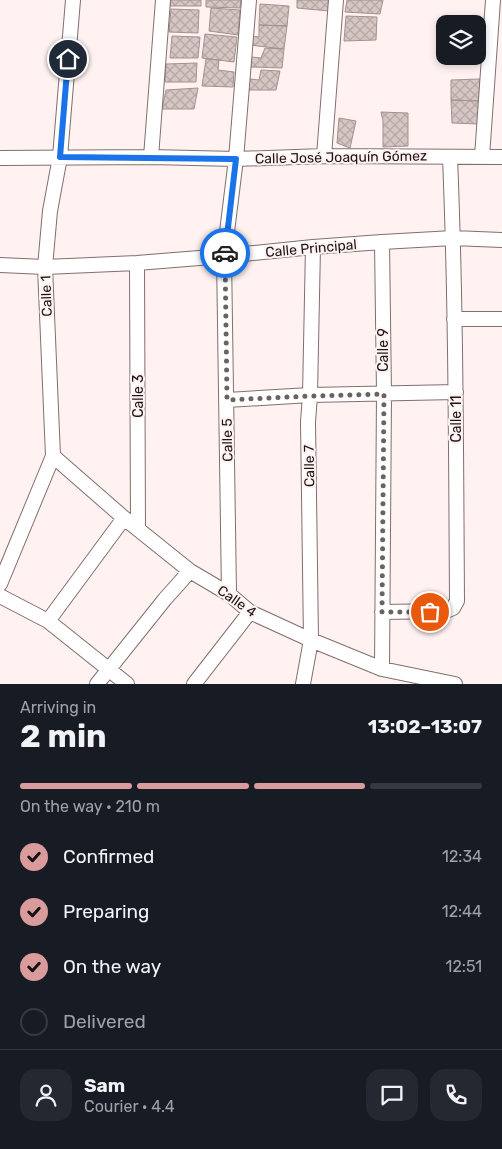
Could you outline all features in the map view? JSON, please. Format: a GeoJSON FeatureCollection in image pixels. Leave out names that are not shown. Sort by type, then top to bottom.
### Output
{"type":"FeatureCollection","features":[{"type":"Feature","properties":{"kind":"street","name":"Calle 1"},"geometry":{"type":"LineString","coordinates":[[0,584],[53,456],[45,266],[50,211],[60,157],[73,0]]}},
{"type":"Feature","properties":{"kind":"street"},"geometry":{"type":"LineString","coordinates":[[151,157],[163,0]]}},
{"type":"Feature","properties":{"kind":"street","name":"Calle 5"},"geometry":{"type":"LineString","coordinates":[[229,594],[224,256],[236,159],[249,0]]}},
{"type":"Feature","properties":{"kind":"street"},"geometry":{"type":"LineString","coordinates":[[324,156],[336,0]]}},
{"type":"Feature","properties":{"kind":"street"},"geometry":{"type":"LineString","coordinates":[[482,157],[493,0]]}},
{"type":"Feature","properties":{"kind":"street","name":"Calle 11"},"geometry":{"type":"LineString","coordinates":[[382,612],[446,611],[453,608],[457,601],[456,392],[450,157]]}},
{"type":"Feature","properties":{"kind":"street","name":"Calle José Joaquín Gómez"},"geometry":{"type":"LineString","coordinates":[[0,158],[502,157]]}},
{"type":"Feature","properties":{"kind":"street","name":"Calle Principal"},"geometry":{"type":"LineString","coordinates":[[0,265],[45,266],[138,263],[382,242],[453,238],[502,240]]}},
{"type":"Feature","properties":{"kind":"street","name":"Calle 9"},"geometry":{"type":"LineString","coordinates":[[382,242],[384,394],[382,669]]}},
{"type":"Feature","properties":{"kind":"street","name":"Calle 7"},"geometry":{"type":"LineString","coordinates":[[303,684],[311,640],[308,422],[313,247]]}},
{"type":"Feature","properties":{"kind":"street","name":"Calle 3"},"geometry":{"type":"LineString","coordinates":[[138,263],[138,529]]}},
{"type":"Feature","properties":{"kind":"street"},"geometry":{"type":"LineString","coordinates":[[454,319],[502,319]]}},
{"type":"Feature","properties":{"kind":"street"},"geometry":{"type":"LineString","coordinates":[[227,400],[456,392]]}},
{"type":"Feature","properties":{"kind":"street","name":"Calle 4"},"geometry":{"type":"LineString","coordinates":[[53,456],[124,518],[190,571],[229,594],[250,612],[311,640],[382,669],[398,678],[455,684]]}},
{"type":"Feature","properties":{"kind":"street"},"geometry":{"type":"LineString","coordinates":[[48,621],[124,518]]}},
{"type":"Feature","properties":{"kind":"street"},"geometry":{"type":"LineString","coordinates":[[97,684],[165,599],[190,571]]}},
{"type":"Feature","properties":{"kind":"street"},"geometry":{"type":"LineString","coordinates":[[0,596],[48,621],[127,684]]}},
{"type":"Feature","properties":{"kind":"street"},"geometry":{"type":"LineString","coordinates":[[194,684],[250,612]]}},
{"type":"Feature","properties":{"kind":"building"},"geometry":{"type":"Polygon","coordinates":[[[170,0],[201,0],[201,6],[170,6],[170,0]]]}},
{"type":"Feature","properties":{"kind":"building"},"geometry":{"type":"Polygon","coordinates":[[[206,0],[241,0],[240,8],[206,7],[206,0]]]}},
{"type":"Feature","properties":{"kind":"building"},"geometry":{"type":"Polygon","coordinates":[[[297,0],[329,0],[329,11],[297,8],[297,0]]]}},
{"type":"Feature","properties":{"kind":"building"},"geometry":{"type":"Polygon","coordinates":[[[347,0],[383,0],[380,14],[345,12],[347,0]]]}},
{"type":"Feature","properties":{"kind":"building"},"geometry":{"type":"Polygon","coordinates":[[[260,4],[289,6],[287,26],[259,25],[260,4]]]}},
{"type":"Feature","properties":{"kind":"building"},"geometry":{"type":"Polygon","coordinates":[[[211,8],[240,10],[238,35],[209,31],[211,8]]]}},
{"type":"Feature","properties":{"kind":"building"},"geometry":{"type":"Polygon","coordinates":[[[171,9],[199,10],[198,33],[169,32],[171,9]]]}},
{"type":"Feature","properties":{"kind":"building"},"geometry":{"type":"Polygon","coordinates":[[[346,16],[377,17],[376,40],[344,41],[346,16]]]}},
{"type":"Feature","properties":{"kind":"building"},"geometry":{"type":"Polygon","coordinates":[[[259,25],[287,26],[284,49],[249,45],[249,36],[259,37],[259,25]]]}},
{"type":"Feature","properties":{"kind":"building"},"geometry":{"type":"Polygon","coordinates":[[[205,34],[237,37],[234,62],[202,58],[205,34]]]}},
{"type":"Feature","properties":{"kind":"building"},"geometry":{"type":"Polygon","coordinates":[[[172,36],[200,37],[198,58],[170,58],[172,36]]]}},
{"type":"Feature","properties":{"kind":"building"},"geometry":{"type":"Polygon","coordinates":[[[265,48],[284,49],[282,68],[251,67],[251,57],[261,58],[265,48]]]}},
{"type":"Feature","properties":{"kind":"building"},"geometry":{"type":"Polygon","coordinates":[[[206,59],[219,60],[218,70],[234,72],[233,87],[202,86],[206,59]]]}},
{"type":"Feature","properties":{"kind":"building"},"geometry":{"type":"Polygon","coordinates":[[[197,63],[196,82],[165,82],[166,64],[197,63]]]}},
{"type":"Feature","properties":{"kind":"building"},"geometry":{"type":"Polygon","coordinates":[[[261,70],[280,71],[276,90],[248,90],[250,79],[259,80],[261,70]]]}},
{"type":"Feature","properties":{"kind":"building"},"geometry":{"type":"Polygon","coordinates":[[[480,79],[480,101],[451,100],[451,80],[480,79]]]}},
{"type":"Feature","properties":{"kind":"building"},"geometry":{"type":"Polygon","coordinates":[[[198,88],[194,109],[162,109],[166,90],[198,88]]]}},
{"type":"Feature","properties":{"kind":"building"},"geometry":{"type":"Polygon","coordinates":[[[451,100],[480,101],[479,124],[452,123],[451,100]]]}},
{"type":"Feature","properties":{"kind":"building"},"geometry":{"type":"Polygon","coordinates":[[[381,112],[408,113],[408,146],[383,147],[381,112]]]}},
{"type":"Feature","properties":{"kind":"building"},"geometry":{"type":"Polygon","coordinates":[[[339,118],[356,121],[350,148],[337,143],[339,118]]]}},
{"type":"Feature","properties":{"kind":"way so far"},"geometry":{"type":"LineString","coordinates":[[225,253],[227,400],[384,394],[382,612],[430,612]]}},
{"type":"Feature","properties":{"kind":"route"},"geometry":{"type":"LineString","coordinates":[[68,59],[60,157],[236,159],[225,253]]}}]}
